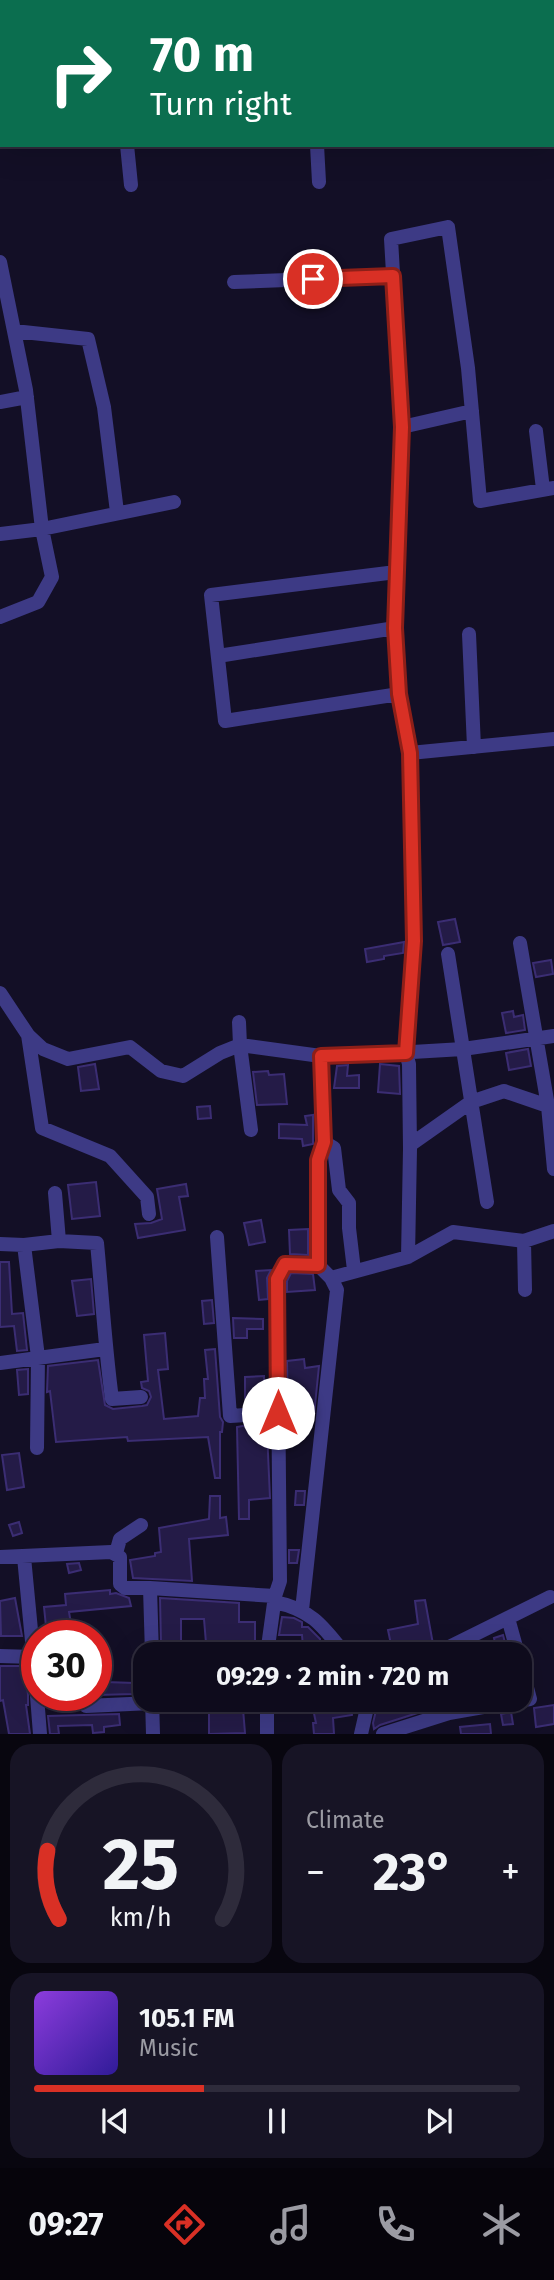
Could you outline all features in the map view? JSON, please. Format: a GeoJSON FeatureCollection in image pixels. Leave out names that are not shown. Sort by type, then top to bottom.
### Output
{"type":"FeatureCollection","features":[{"type":"Feature","properties":{"kind":"street"},"geometry":{"type":"LineString","coordinates":[[127,147],[131,186]]}},
{"type":"Feature","properties":{"kind":"street"},"geometry":{"type":"LineString","coordinates":[[317,147],[319,182]]}},
{"type":"Feature","properties":{"kind":"street"},"geometry":{"type":"LineString","coordinates":[[408,1257],[410,1145],[409,1064],[406,1053],[414,941],[410,753],[399,694],[395,628],[402,427],[391,239],[448,227],[468,368],[480,500],[549,489],[536,431]]}},
{"type":"Feature","properties":{"kind":"street"},"geometry":{"type":"LineString","coordinates":[[0,262],[27,397],[41,529],[52,577],[38,602],[0,617]]}},
{"type":"Feature","properties":{"kind":"street"},"geometry":{"type":"LineString","coordinates":[[234,282],[393,276]]}},
{"type":"Feature","properties":{"kind":"street"},"geometry":{"type":"LineString","coordinates":[[14,331],[88,339],[104,407],[117,512]]}},
{"type":"Feature","properties":{"kind":"street"},"geometry":{"type":"LineString","coordinates":[[0,402],[27,397]]}},
{"type":"Feature","properties":{"kind":"street"},"geometry":{"type":"LineString","coordinates":[[402,427],[472,411]]}},
{"type":"Feature","properties":{"kind":"street"},"geometry":{"type":"LineString","coordinates":[[0,534],[41,529],[174,502]]}},
{"type":"Feature","properties":{"kind":"street"},"geometry":{"type":"LineString","coordinates":[[396,572],[211,595],[225,721],[399,694]]}},
{"type":"Feature","properties":{"kind":"street"},"geometry":{"type":"LineString","coordinates":[[218,656],[395,628]]}},
{"type":"Feature","properties":{"kind":"street"},"geometry":{"type":"LineString","coordinates":[[468,634],[474,747]]}},
{"type":"Feature","properties":{"kind":"street"},"geometry":{"type":"LineString","coordinates":[[410,753],[554,739]]}},
{"type":"Feature","properties":{"kind":"street"},"geometry":{"type":"LineString","coordinates":[[520,943],[534,1038],[552,1130],[554,1169]]}},
{"type":"Feature","properties":{"kind":"street"},"geometry":{"type":"LineString","coordinates":[[448,954],[486,1202]]}},
{"type":"Feature","properties":{"kind":"street"},"geometry":{"type":"LineString","coordinates":[[0,993],[28,1035],[43,1049],[68,1059],[130,1047],[162,1071],[183,1076],[220,1053],[240,1045],[321,1056],[463,1049],[554,1036]]}},
{"type":"Feature","properties":{"kind":"street"},"geometry":{"type":"LineString","coordinates":[[239,1022],[251,1130]]}},
{"type":"Feature","properties":{"kind":"street"},"geometry":{"type":"LineString","coordinates":[[28,1035],[42,1128],[110,1156],[147,1197],[149,1214]]}},
{"type":"Feature","properties":{"kind":"street"},"geometry":{"type":"LineString","coordinates":[[318,1265],[318,1160],[324,1142],[321,1056]]}},
{"type":"Feature","properties":{"kind":"street"},"geometry":{"type":"LineString","coordinates":[[410,1145],[471,1102],[504,1091],[548,1106]]}},
{"type":"Feature","properties":{"kind":"street"},"geometry":{"type":"LineString","coordinates":[[324,1142],[334,1148],[339,1190],[349,1203],[354,1270]]}},
{"type":"Feature","properties":{"kind":"street"},"geometry":{"type":"LineString","coordinates":[[55,1193],[60,1241]]}},
{"type":"Feature","properties":{"kind":"street"},"geometry":{"type":"LineString","coordinates":[[331,1278],[408,1257],[453,1232],[524,1241],[554,1231]]}},
{"type":"Feature","properties":{"kind":"street"},"geometry":{"type":"LineString","coordinates":[[217,1237],[230,1416],[278,1413]]}},
{"type":"Feature","properties":{"kind":"street"},"geometry":{"type":"LineString","coordinates":[[0,1244],[24,1245],[60,1241],[97,1243],[105,1349],[112,1399],[141,1397]]}},
{"type":"Feature","properties":{"kind":"street"},"geometry":{"type":"LineString","coordinates":[[524,1241],[525,1290]]}},
{"type":"Feature","properties":{"kind":"street"},"geometry":{"type":"LineString","coordinates":[[24,1245],[38,1357],[37,1448]]}},
{"type":"Feature","properties":{"kind":"street"},"geometry":{"type":"LineString","coordinates":[[269,1642],[280,1581],[277,1279],[285,1264],[318,1265],[331,1278],[337,1290],[302,1610]]}},
{"type":"Feature","properties":{"kind":"street"},"geometry":{"type":"LineString","coordinates":[[0,1363],[105,1349]]}},
{"type":"Feature","properties":{"kind":"street"},"geometry":{"type":"LineString","coordinates":[[116,1553],[120,1539],[141,1525]]}},
{"type":"Feature","properties":{"kind":"street"},"geometry":{"type":"LineString","coordinates":[[0,1557],[116,1553],[120,1557],[120,1584],[125,1588],[275,1599],[302,1610],[325,1628],[336,1642]]}},
{"type":"Feature","properties":{"kind":"street"},"geometry":{"type":"LineString","coordinates":[[24,1556],[30,1620]]}},
{"type":"Feature","properties":{"kind":"street"},"geometry":{"type":"LineString","coordinates":[[150,1588],[152,1642]]}},
{"type":"Feature","properties":{"kind":"street"},"geometry":{"type":"LineString","coordinates":[[459,1642],[550,1597]]}},
{"type":"Feature","properties":{"kind":"street"},"geometry":{"type":"LineString","coordinates":[[508,1618],[515,1642]]}},
{"type":"Feature","properties":{"kind":"street"},"geometry":{"type":"LineString","coordinates":[[0,1656],[21,1657]]}},
{"type":"Feature","properties":{"kind":"street"},"geometry":{"type":"LineString","coordinates":[[112,1704],[133,1702]]}},
{"type":"Feature","properties":{"kind":"street"},"geometry":{"type":"LineString","coordinates":[[38,1711],[40,1734]]}},
{"type":"Feature","properties":{"kind":"street"},"geometry":{"type":"LineString","coordinates":[[152,1712],[153,1734]]}},
{"type":"Feature","properties":{"kind":"street"},"geometry":{"type":"LineString","coordinates":[[267,1712],[267,1734]]}},
{"type":"Feature","properties":{"kind":"street"},"geometry":{"type":"LineString","coordinates":[[361,1734],[366,1712]]}},
{"type":"Feature","properties":{"kind":"street"},"geometry":{"type":"LineString","coordinates":[[383,1734],[432,1712]]}},
{"type":"Feature","properties":{"kind":"building"},"geometry":{"type":"Polygon","coordinates":[[[455,919],[460,942],[443,945],[438,922],[455,919]]]}},
{"type":"Feature","properties":{"kind":"building"},"geometry":{"type":"Polygon","coordinates":[[[404,942],[403,953],[367,962],[365,949],[404,942]]]}},
{"type":"Feature","properties":{"kind":"building"},"geometry":{"type":"Polygon","coordinates":[[[551,960],[553,974],[536,977],[533,963],[551,960]]]}},
{"type":"Feature","properties":{"kind":"building"},"geometry":{"type":"Polygon","coordinates":[[[513,1011],[514,1017],[523,1015],[525,1030],[506,1033],[502,1013],[513,1011]]]}},
{"type":"Feature","properties":{"kind":"building"},"geometry":{"type":"Polygon","coordinates":[[[528,1049],[531,1066],[509,1070],[506,1053],[528,1049]]]}},
{"type":"Feature","properties":{"kind":"building"},"geometry":{"type":"Polygon","coordinates":[[[95,1064],[99,1089],[81,1091],[78,1067],[95,1064]]]}},
{"type":"Feature","properties":{"kind":"building"},"geometry":{"type":"Polygon","coordinates":[[[380,1064],[399,1066],[400,1094],[378,1092],[380,1064]]]}},
{"type":"Feature","properties":{"kind":"building"},"geometry":{"type":"Polygon","coordinates":[[[348,1065],[347,1076],[359,1075],[359,1088],[334,1088],[337,1066],[348,1065]]]}},
{"type":"Feature","properties":{"kind":"building"},"geometry":{"type":"Polygon","coordinates":[[[268,1071],[269,1075],[284,1074],[287,1104],[257,1105],[253,1072],[268,1071]]]}},
{"type":"Feature","properties":{"kind":"building"},"geometry":{"type":"Polygon","coordinates":[[[210,1106],[211,1118],[198,1119],[197,1107],[210,1106]]]}},
{"type":"Feature","properties":{"kind":"building"},"geometry":{"type":"Polygon","coordinates":[[[313,1115],[313,1144],[303,1146],[302,1139],[279,1138],[279,1124],[307,1125],[305,1116],[313,1115]]]}},
{"type":"Feature","properties":{"kind":"building"},"geometry":{"type":"Polygon","coordinates":[[[96,1182],[100,1216],[72,1219],[68,1185],[96,1182]]]}},
{"type":"Feature","properties":{"kind":"building"},"geometry":{"type":"Polygon","coordinates":[[[186,1184],[188,1196],[179,1197],[185,1230],[138,1238],[135,1224],[162,1219],[157,1189],[186,1184]]]}},
{"type":"Feature","properties":{"kind":"building"},"geometry":{"type":"Polygon","coordinates":[[[261,1220],[265,1242],[249,1245],[244,1223],[261,1220]]]}},
{"type":"Feature","properties":{"kind":"building"},"geometry":{"type":"Polygon","coordinates":[[[308,1229],[308,1255],[290,1254],[289,1230],[308,1229]]]}},
{"type":"Feature","properties":{"kind":"building"},"geometry":{"type":"Polygon","coordinates":[[[0,1262],[9,1262],[12,1314],[23,1313],[27,1350],[17,1351],[14,1326],[0,1327],[0,1262]]]}},
{"type":"Feature","properties":{"kind":"building"},"geometry":{"type":"Polygon","coordinates":[[[271,1270],[267,1278],[268,1299],[259,1300],[256,1271],[271,1270]]]}},
{"type":"Feature","properties":{"kind":"building"},"geometry":{"type":"Polygon","coordinates":[[[291,1273],[313,1274],[315,1290],[287,1292],[287,1281],[291,1273]]]}},
{"type":"Feature","properties":{"kind":"building"},"geometry":{"type":"Polygon","coordinates":[[[91,1279],[94,1314],[77,1316],[72,1281],[91,1279]]]}},
{"type":"Feature","properties":{"kind":"building"},"geometry":{"type":"Polygon","coordinates":[[[212,1300],[214,1323],[204,1324],[202,1301],[212,1300]]]}},
{"type":"Feature","properties":{"kind":"building"},"geometry":{"type":"Polygon","coordinates":[[[233,1318],[263,1319],[263,1329],[247,1329],[247,1338],[234,1338],[233,1318]]]}},
{"type":"Feature","properties":{"kind":"building"},"geometry":{"type":"Polygon","coordinates":[[[165,1333],[168,1369],[158,1370],[164,1419],[198,1416],[200,1398],[205,1398],[204,1379],[208,1379],[205,1350],[215,1349],[220,1417],[223,1422],[220,1432],[220,1478],[215,1478],[208,1437],[128,1441],[127,1437],[56,1442],[50,1391],[47,1392],[48,1366],[98,1360],[105,1405],[113,1409],[147,1405],[151,1397],[149,1391],[142,1388],[141,1382],[148,1381],[144,1335],[165,1333]]]}},
{"type":"Feature","properties":{"kind":"building"},"geometry":{"type":"Polygon","coordinates":[[[304,1359],[305,1368],[319,1366],[314,1415],[288,1415],[287,1361],[304,1359]]]}},
{"type":"Feature","properties":{"kind":"building"},"geometry":{"type":"Polygon","coordinates":[[[28,1369],[28,1394],[19,1395],[17,1370],[28,1369]]]}},
{"type":"Feature","properties":{"kind":"building"},"geometry":{"type":"Polygon","coordinates":[[[264,1376],[264,1397],[245,1398],[245,1377],[264,1376]]]}},
{"type":"Feature","properties":{"kind":"building"},"geometry":{"type":"Polygon","coordinates":[[[248,1425],[249,1433],[267,1431],[270,1498],[249,1500],[249,1519],[239,1519],[237,1427],[248,1425]]]}},
{"type":"Feature","properties":{"kind":"building"},"geometry":{"type":"Polygon","coordinates":[[[19,1453],[24,1487],[7,1490],[2,1455],[19,1453]]]}},
{"type":"Feature","properties":{"kind":"building"},"geometry":{"type":"Polygon","coordinates":[[[296,1491],[305,1491],[304,1505],[295,1505],[296,1491]]]}},
{"type":"Feature","properties":{"kind":"building"},"geometry":{"type":"Polygon","coordinates":[[[210,1496],[220,1496],[220,1518],[226,1517],[228,1535],[189,1539],[192,1581],[133,1578],[130,1560],[155,1556],[155,1553],[161,1552],[159,1528],[209,1519],[210,1496]]]}},
{"type":"Feature","properties":{"kind":"building"},"geometry":{"type":"Polygon","coordinates":[[[19,1522],[22,1533],[13,1536],[9,1525],[19,1522]]]}},
{"type":"Feature","properties":{"kind":"building"},"geometry":{"type":"Polygon","coordinates":[[[289,1550],[299,1550],[297,1563],[289,1563],[289,1550]]]}},
{"type":"Feature","properties":{"kind":"building"},"geometry":{"type":"Polygon","coordinates":[[[79,1563],[81,1570],[69,1573],[67,1564],[79,1563]]]}},
{"type":"Feature","properties":{"kind":"building"},"geometry":{"type":"Polygon","coordinates":[[[110,1590],[110,1594],[116,1593],[129,1598],[131,1606],[69,1612],[70,1620],[45,1620],[44,1607],[66,1605],[65,1594],[110,1590]]]}},
{"type":"Feature","properties":{"kind":"building"},"geometry":{"type":"Polygon","coordinates":[[[15,1598],[21,1636],[1,1636],[0,1601],[15,1598]]]}},
{"type":"Feature","properties":{"kind":"building"},"geometry":{"type":"Polygon","coordinates":[[[160,1598],[239,1603],[239,1622],[255,1622],[255,1642],[206,1642],[204,1619],[181,1619],[181,1642],[161,1642],[160,1598]]]}},
{"type":"Feature","properties":{"kind":"building"},"geometry":{"type":"Polygon","coordinates":[[[425,1600],[433,1642],[390,1642],[388,1630],[418,1624],[415,1601],[425,1600]]]}},
{"type":"Feature","properties":{"kind":"building"},"geometry":{"type":"Polygon","coordinates":[[[282,1617],[294,1618],[302,1622],[302,1627],[308,1627],[320,1642],[303,1642],[302,1635],[279,1635],[282,1617]]]}},
{"type":"Feature","properties":{"kind":"building"},"geometry":{"type":"Polygon","coordinates":[[[503,1635],[505,1642],[495,1642],[494,1638],[503,1635]]]}},
{"type":"Feature","properties":{"kind":"building"},"geometry":{"type":"Polygon","coordinates":[[[0,1666],[21,1666],[21,1711],[27,1711],[30,1734],[9,1734],[3,1700],[0,1701],[0,1666]]]}},
{"type":"Feature","properties":{"kind":"building"},"geometry":{"type":"Polygon","coordinates":[[[112,1682],[133,1683],[133,1694],[112,1695],[112,1682]]]}},
{"type":"Feature","properties":{"kind":"building"},"geometry":{"type":"Polygon","coordinates":[[[554,1705],[554,1724],[536,1727],[534,1708],[554,1705]]]}},
{"type":"Feature","properties":{"kind":"building"},"geometry":{"type":"Polygon","coordinates":[[[187,1712],[243,1712],[245,1733],[209,1734],[209,1713],[187,1712]]]}},
{"type":"Feature","properties":{"kind":"building"},"geometry":{"type":"Polygon","coordinates":[[[314,1712],[352,1712],[352,1715],[333,1718],[334,1734],[314,1734],[313,1723],[316,1723],[314,1712]]]}},
{"type":"Feature","properties":{"kind":"building"},"geometry":{"type":"Polygon","coordinates":[[[376,1712],[421,1712],[374,1729],[376,1712]]]}},
{"type":"Feature","properties":{"kind":"building"},"geometry":{"type":"Polygon","coordinates":[[[511,1712],[513,1724],[503,1725],[501,1714],[511,1712]]]}},
{"type":"Feature","properties":{"kind":"building"},"geometry":{"type":"Polygon","coordinates":[[[119,1714],[120,1725],[104,1727],[104,1732],[93,1733],[92,1725],[58,1726],[59,1734],[50,1734],[48,1716],[119,1714]]]}},
{"type":"Feature","properties":{"kind":"building"},"geometry":{"type":"Polygon","coordinates":[[[490,1724],[491,1734],[461,1734],[460,1727],[490,1724]]]}},
{"type":"Feature","properties":{"kind":"route"},"geometry":{"type":"LineString","coordinates":[[278,1413],[277,1279],[285,1264],[318,1265],[318,1160],[324,1142],[321,1056],[406,1053],[414,941],[410,753],[399,694],[395,628],[402,427],[393,276],[313,279]]}}]}
